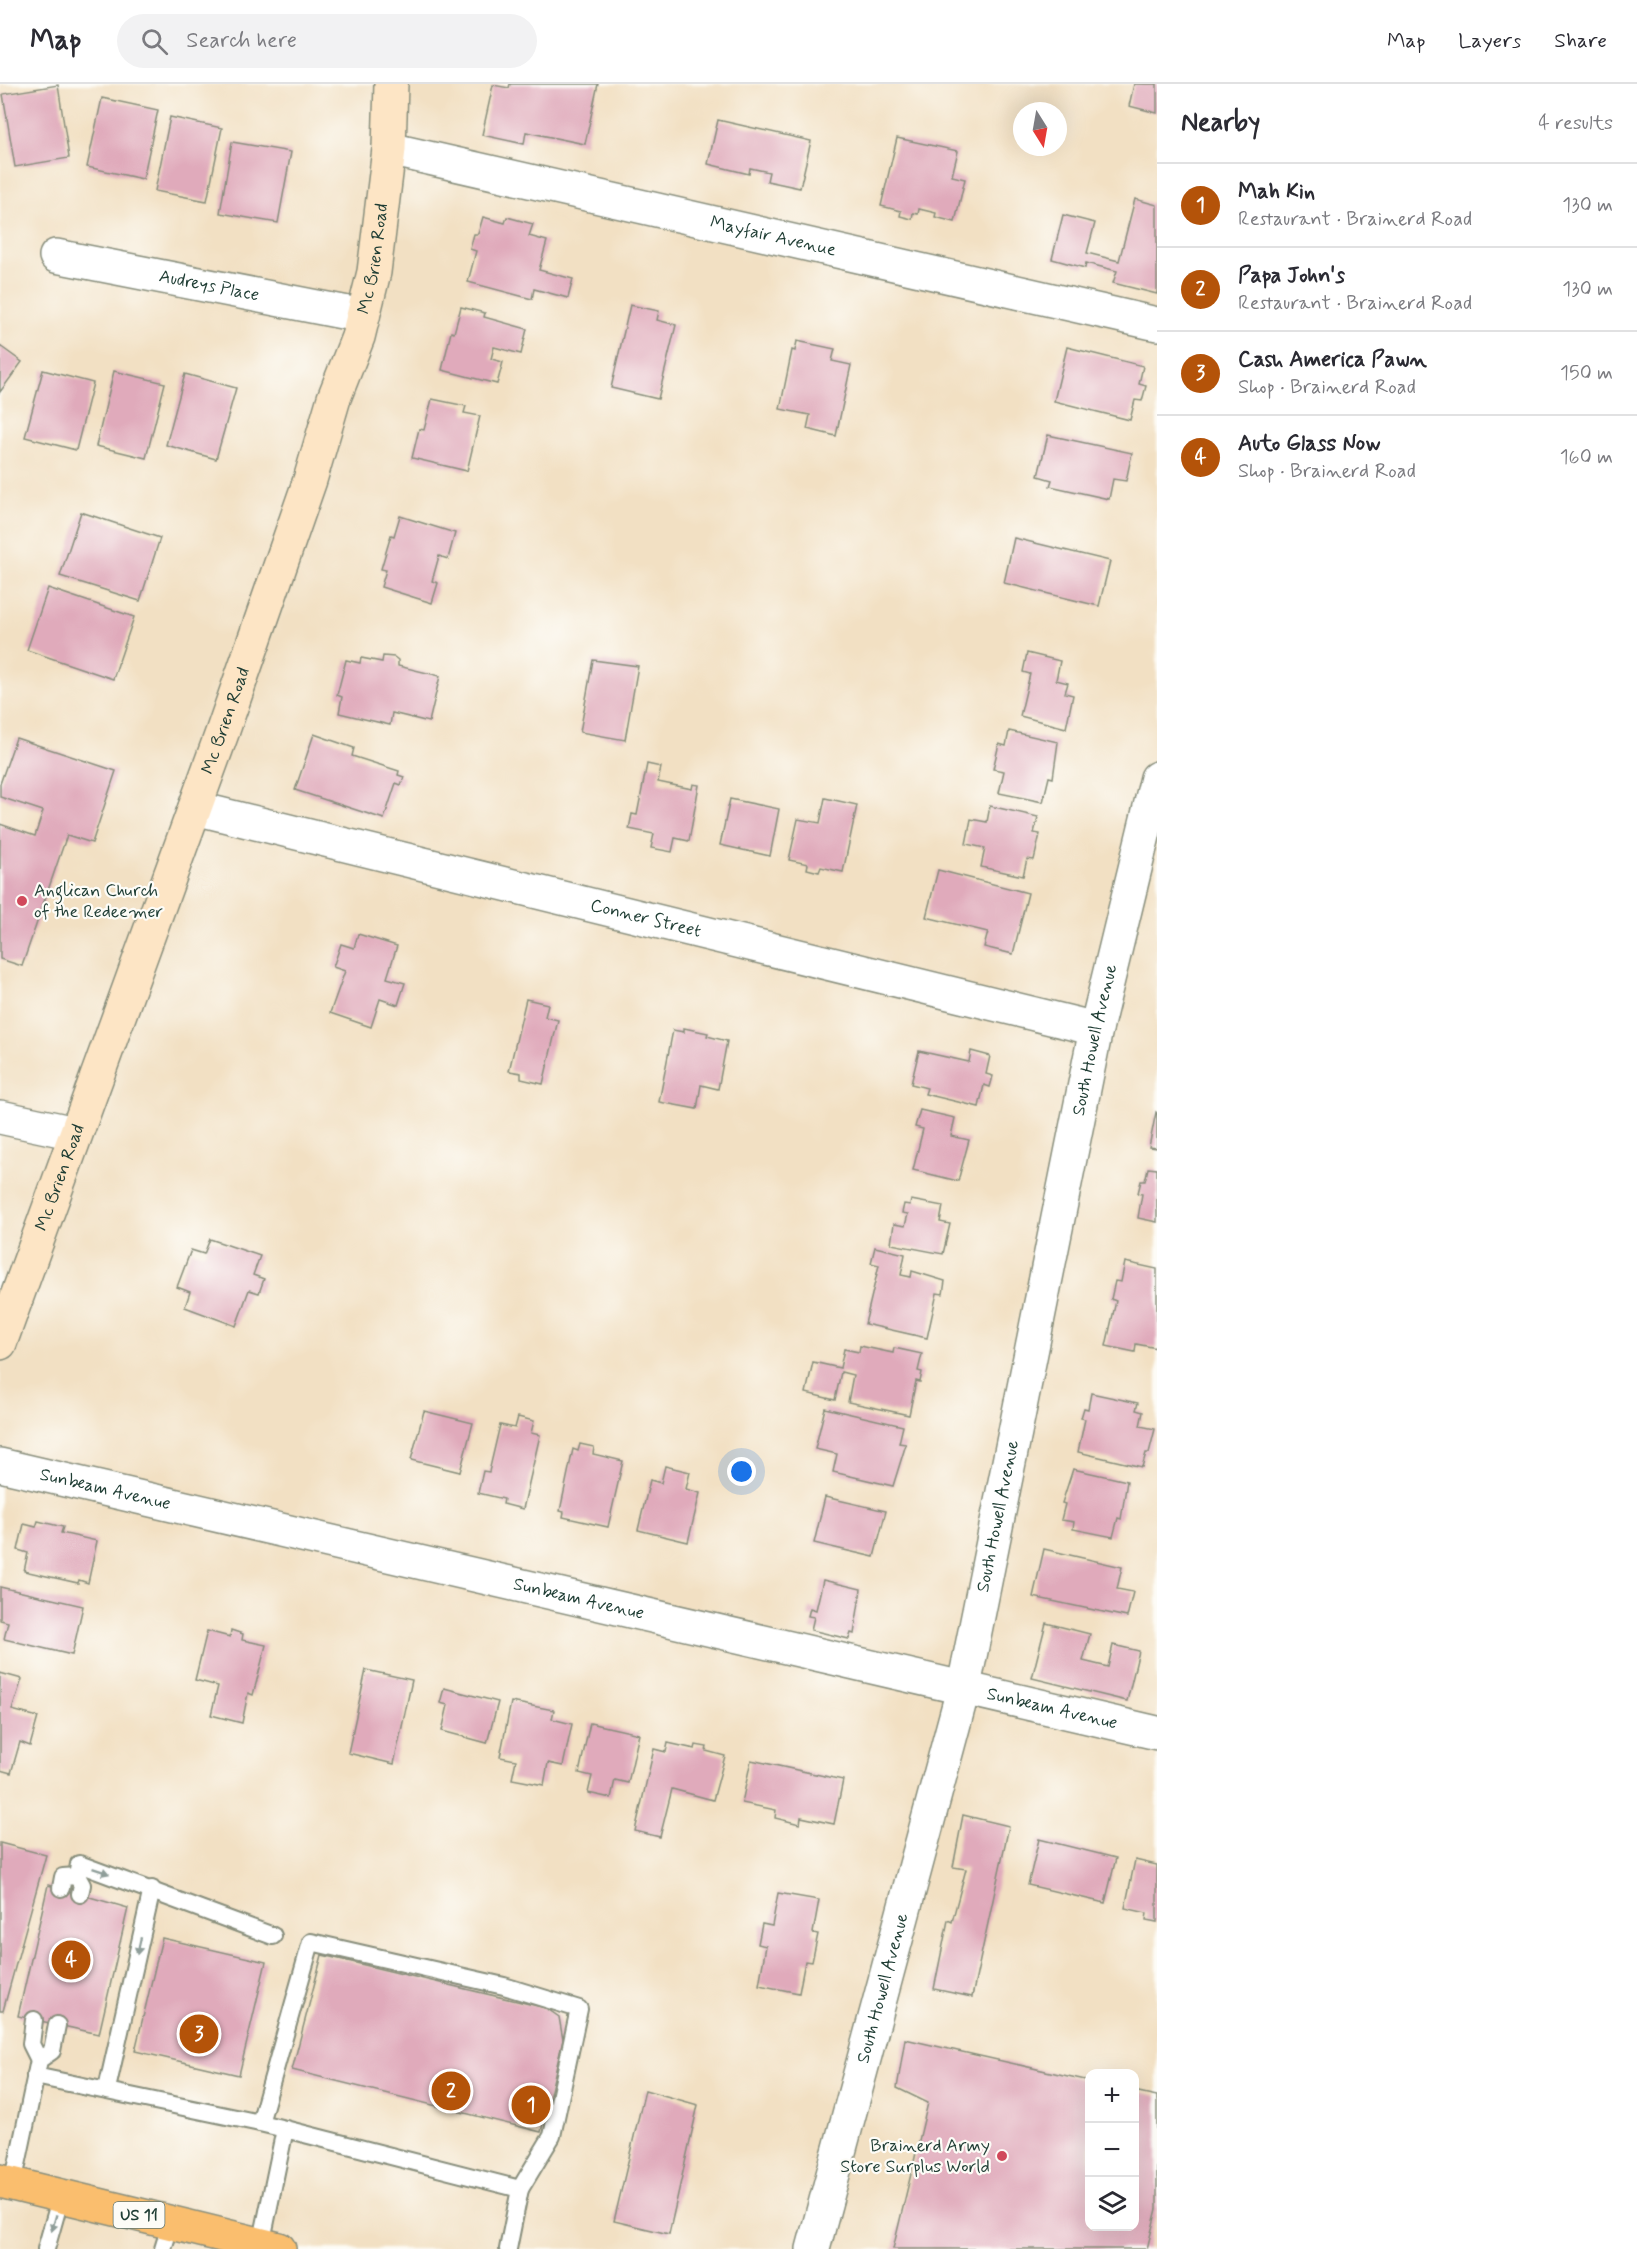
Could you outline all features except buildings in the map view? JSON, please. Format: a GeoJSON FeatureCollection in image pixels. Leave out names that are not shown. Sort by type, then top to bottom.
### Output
{"type":"FeatureCollection","features":[{"type":"Feature","properties":{"kind":"main road","name":"US 11"},"geometry":{"type":"LineString","coordinates":[[7,2182],[61,2196],[167,2236],[270,2247]]}},
{"type":"Feature","properties":{"kind":"street","name":"Mc Brien Road"},"geometry":{"type":"LineString","coordinates":[[0,1343],[195,808],[306,491],[334,398],[363,316],[374,272],[389,149],[391,84]]}},
{"type":"Feature","properties":{"kind":"street","name":"Mayfair Avenue"},"geometry":{"type":"LineString","coordinates":[[389,149],[1157,324]]}},
{"type":"Feature","properties":{"kind":"street","name":"Audreys Place"},"geometry":{"type":"LineString","coordinates":[[56,256],[363,316]]}},
{"type":"Feature","properties":{"kind":"street","name":"South Howell Avenue"},"geometry":{"type":"LineString","coordinates":[[813,2249],[964,1686],[1096,1029],[1157,778]]}},
{"type":"Feature","properties":{"kind":"street","name":"Conner Street"},"geometry":{"type":"LineString","coordinates":[[195,808],[1096,1029]]}},
{"type":"Feature","properties":{"kind":"street"},"geometry":{"type":"LineString","coordinates":[[0,1117],[75,1133]]}},
{"type":"Feature","properties":{"kind":"street","name":"Sunbeam Avenue"},"geometry":{"type":"LineString","coordinates":[[0,1465],[964,1686],[1157,1733]]}},
{"type":"Feature","properties":{"kind":"lane"},"geometry":{"type":"LineString","coordinates":[[80,1894],[82,1885],[77,1876],[79,1864],[152,1889],[273,1936]]}},
{"type":"Feature","properties":{"kind":"lane"},"geometry":{"type":"LineString","coordinates":[[61,1888],[63,1877],[77,1876]]}},
{"type":"Feature","properties":{"kind":"lane"},"geometry":{"type":"LineString","coordinates":[[107,2090],[152,1889]]}},
{"type":"Feature","properties":{"kind":"lane"},"geometry":{"type":"LineString","coordinates":[[261,2123],[311,1942],[504,1986],[579,2009],[552,2136],[520,2188],[508,2249]]}},
{"type":"Feature","properties":{"kind":"lane"},"geometry":{"type":"LineString","coordinates":[[34,2020],[31,2044],[37,2068]]}},
{"type":"Feature","properties":{"kind":"lane"},"geometry":{"type":"LineString","coordinates":[[7,2182],[37,2068],[52,2052],[57,2025]]}},
{"type":"Feature","properties":{"kind":"lane"},"geometry":{"type":"LineString","coordinates":[[37,2068],[107,2090],[261,2123],[520,2188]]}},
{"type":"Feature","properties":{"kind":"lane"},"geometry":{"type":"LineString","coordinates":[[270,2247],[285,2129]]}},
{"type":"Feature","properties":{"kind":"lane"},"geometry":{"type":"LineString","coordinates":[[46,2249],[61,2196]]}},
{"type":"Feature","properties":{"kind":"place","name":"Anglican Church of the Redeemer"},"geometry":{"type":"Point","coordinates":[22,901]}},
{"type":"Feature","properties":{"kind":"place","name":"Auto Glass Now"},"geometry":{"type":"Point","coordinates":[71,1960]}},
{"type":"Feature","properties":{"kind":"place","name":"Cash America Pawn"},"geometry":{"type":"Point","coordinates":[199,2034]}},
{"type":"Feature","properties":{"kind":"place","name":"Papa John's"},"geometry":{"type":"Point","coordinates":[451,2091]}},
{"type":"Feature","properties":{"kind":"place","name":"Mah Kin"},"geometry":{"type":"Point","coordinates":[531,2105]}},
{"type":"Feature","properties":{"kind":"place","name":"Brainerd Army Store Surplus World"},"geometry":{"type":"Point","coordinates":[1002,2156]}}]}
